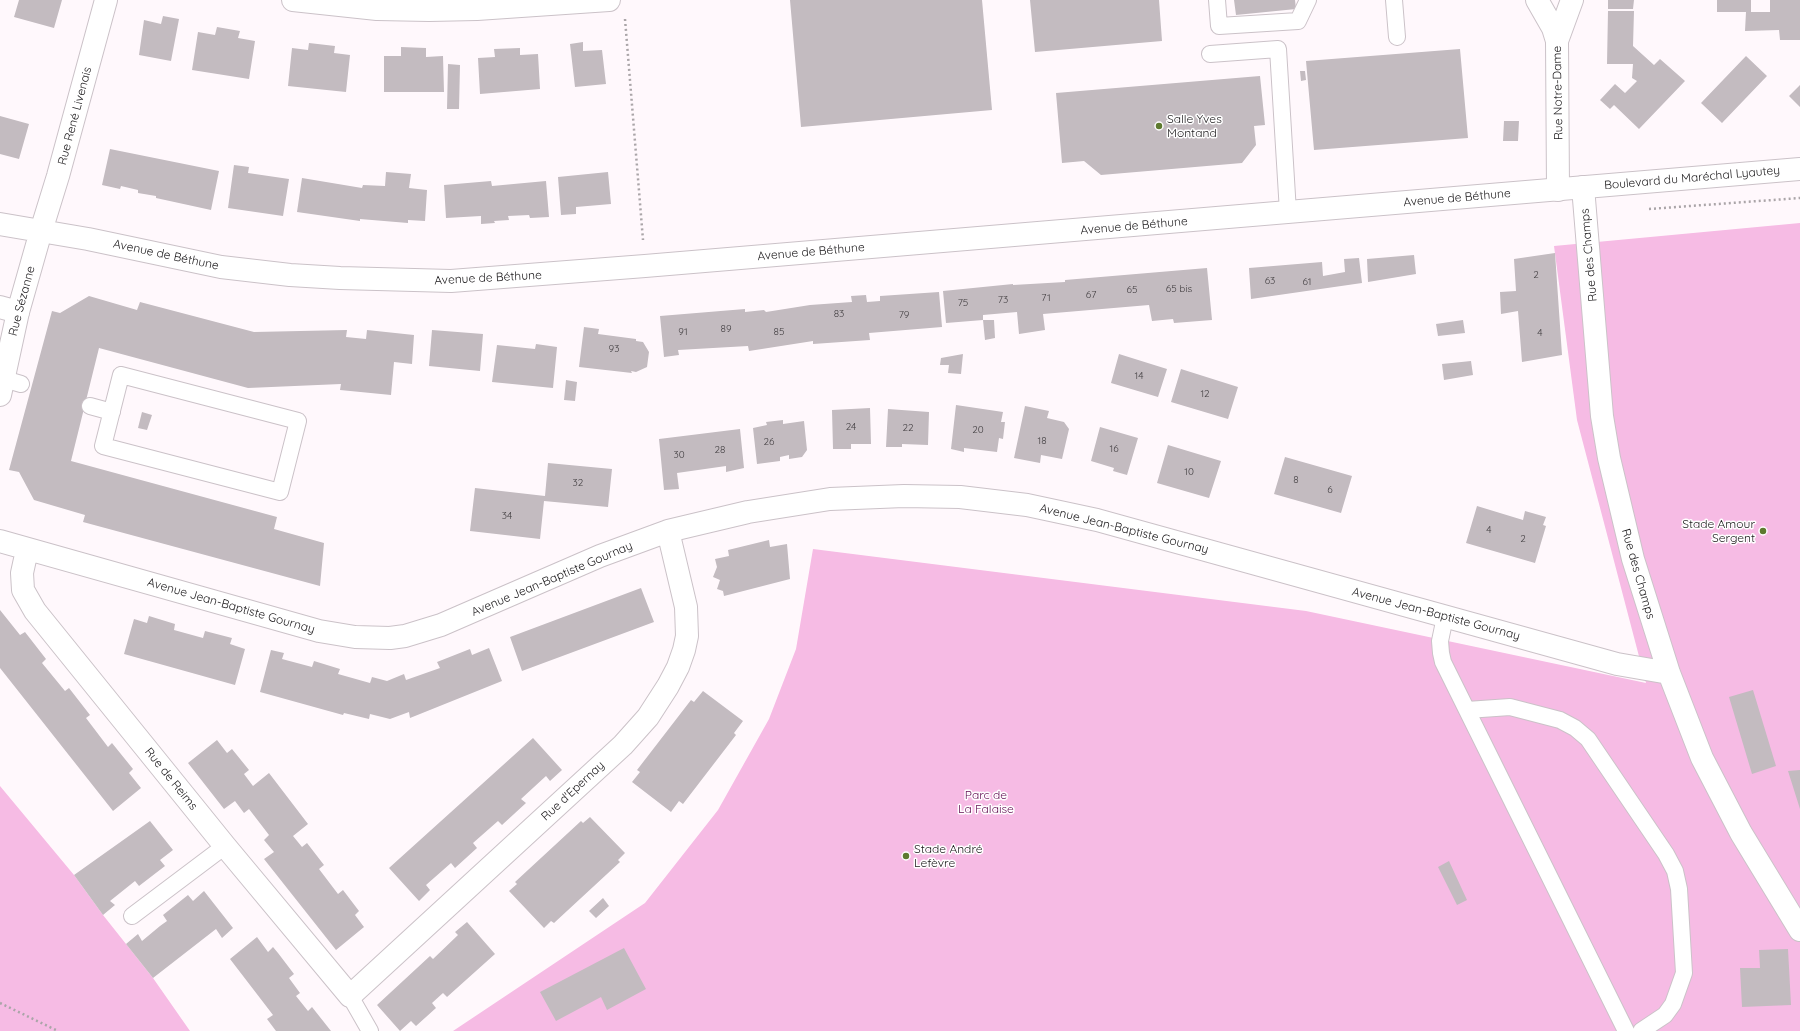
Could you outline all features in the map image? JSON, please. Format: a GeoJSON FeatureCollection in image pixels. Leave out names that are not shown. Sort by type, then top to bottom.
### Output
{"type":"FeatureCollection","features":[{"type":"Feature","properties":{"kind":"street","name":"Rue René Livenais"},"geometry":{"type":"LineString","coordinates":[[41,231],[58,176],[106,0]]}},
{"type":"Feature","properties":{"kind":"street"},"geometry":{"type":"LineString","coordinates":[[293,0],[377,8],[429,10],[477,9],[609,0]]}},
{"type":"Feature","properties":{"kind":"street"},"geometry":{"type":"LineString","coordinates":[[1537,0],[1553,28],[1557,42]]}},
{"type":"Feature","properties":{"kind":"street","name":"Rue Notre-Dame"},"geometry":{"type":"LineString","coordinates":[[1558,190],[1557,42],[1572,0]]}},
{"type":"Feature","properties":{"kind":"street","name":"Boulevard du Maréchal Lyautey"},"geometry":{"type":"LineString","coordinates":[[1583,188],[1800,169]]}},
{"type":"Feature","properties":{"kind":"street","name":"Avenue de Béthune"},"geometry":{"type":"LineString","coordinates":[[0,224],[88,238],[214,266],[290,275],[451,281],[1583,188]]}},
{"type":"Feature","properties":{"kind":"street","name":"Rue des Champs"},"geometry":{"type":"LineString","coordinates":[[1583,188],[1602,416],[1609,458],[1632,559],[1686,720],[1719,793],[1764,872],[1800,930]]}},
{"type":"Feature","properties":{"kind":"street","name":"Rue Sézanne"},"geometry":{"type":"LineString","coordinates":[[8,386],[9,310],[41,231]]}},
{"type":"Feature","properties":{"kind":"street","name":"Avenue Jean-Baptiste Gournay"},"geometry":{"type":"LineString","coordinates":[[0,541],[26,550],[319,631],[355,637],[383,638],[405,636],[441,625],[600,556],[668,531],[748,512],[830,499],[904,496],[960,497],[1027,505],[1097,520],[1617,664],[1669,673]]}},
{"type":"Feature","properties":{"kind":"street","name":"Rue d'Epernay"},"geometry":{"type":"LineString","coordinates":[[350,996],[623,744],[652,712],[678,667],[687,636],[686,607],[668,531]]}},
{"type":"Feature","properties":{"kind":"street","name":"Rue de Reims"},"geometry":{"type":"LineString","coordinates":[[26,550],[22,582],[23,590],[28,600],[225,846],[350,996]]}},
{"type":"Feature","properties":{"kind":"lane"},"geometry":{"type":"LineString","coordinates":[[1217,0],[1219,26],[1298,21],[1308,0]]}},
{"type":"Feature","properties":{"kind":"lane"},"geometry":{"type":"LineString","coordinates":[[1394,0],[1397,37]]}},
{"type":"Feature","properties":{"kind":"lane"},"geometry":{"type":"LineString","coordinates":[[1210,54],[1278,49],[1288,212]]}},
{"type":"Feature","properties":{"kind":"lane"},"geometry":{"type":"LineString","coordinates":[[121,375],[298,421],[280,492],[103,446],[112,412],[121,375]]}},
{"type":"Feature","properties":{"kind":"lane"},"geometry":{"type":"LineString","coordinates":[[90,406],[112,412]]}},
{"type":"Feature","properties":{"kind":"lane"},"geometry":{"type":"LineString","coordinates":[[1445,617],[1440,640],[1441,653],[1444,662],[1626,1031]]}},
{"type":"Feature","properties":{"kind":"lane"},"geometry":{"type":"LineString","coordinates":[[1467,710],[1510,707],[1560,720],[1575,728],[1588,739],[1666,854],[1675,871],[1679,889],[1684,973],[1673,1004],[1665,1015],[1641,1031]]}},
{"type":"Feature","properties":{"kind":"lane"},"geometry":{"type":"LineString","coordinates":[[132,916],[225,846]]}},
{"type":"Feature","properties":{"kind":"lane"},"geometry":{"type":"LineString","coordinates":[[350,996],[370,1031]]}},
{"type":"Feature","properties":{"kind":"path"},"geometry":{"type":"LineString","coordinates":[[625,16],[645,266]]}},
{"type":"Feature","properties":{"kind":"path"},"geometry":{"type":"LineString","coordinates":[[0,1003],[58,1031]]}},
{"type":"Feature","properties":{"kind":"green space","name":"Parc de La Falaise"},"geometry":{"type":"Polygon","coordinates":[[[1800,223],[1800,1031],[453,1031],[645,903],[718,810],[769,719],[796,649],[813,549],[1306,611],[1646,683],[1577,420],[1554,246],[1800,223]]]}},
{"type":"Feature","properties":{"kind":"green space"},"geometry":{"type":"Polygon","coordinates":[[[0,786],[74,875],[103,915],[153,978],[190,1031],[0,1031],[0,786]]]}},
{"type":"Feature","properties":{"kind":"building"},"geometry":{"type":"Polygon","coordinates":[[[19,0],[62,0],[54,28],[14,17],[19,0]]]}},
{"type":"Feature","properties":{"kind":"building"},"geometry":{"type":"Polygon","coordinates":[[[790,0],[982,0],[992,110],[801,127],[790,0]]]}},
{"type":"Feature","properties":{"kind":"building"},"geometry":{"type":"Polygon","coordinates":[[[1030,0],[1159,0],[1162,41],[1035,52],[1030,0]]]}},
{"type":"Feature","properties":{"kind":"building"},"geometry":{"type":"Polygon","coordinates":[[[1234,0],[1295,0],[1296,9],[1236,15],[1234,0]]]}},
{"type":"Feature","properties":{"kind":"building"},"geometry":{"type":"Polygon","coordinates":[[[1608,0],[1634,0],[1633,9],[1608,9],[1608,0]]]}},
{"type":"Feature","properties":{"kind":"building"},"geometry":{"type":"Polygon","coordinates":[[[1717,0],[1751,0],[1751,12],[1770,12],[1770,0],[1800,0],[1800,40],[1780,40],[1779,30],[1745,31],[1746,12],[1717,12],[1717,0]]]}},
{"type":"Feature","properties":{"kind":"building"},"geometry":{"type":"Polygon","coordinates":[[[1608,11],[1634,11],[1633,46],[1654,65],[1660,59],[1685,81],[1639,129],[1614,105],[1610,109],[1600,100],[1615,84],[1625,93],[1637,81],[1632,78],[1633,64],[1607,64],[1608,11]]]}},
{"type":"Feature","properties":{"kind":"building"},"geometry":{"type":"Polygon","coordinates":[[[163,16],[179,19],[171,61],[139,55],[144,20],[161,24],[163,16]]]}},
{"type":"Feature","properties":{"kind":"building"},"geometry":{"type":"Polygon","coordinates":[[[217,27],[240,31],[238,38],[255,41],[249,79],[192,70],[198,32],[215,35],[217,27]]]}},
{"type":"Feature","properties":{"kind":"building"},"geometry":{"type":"Polygon","coordinates":[[[583,42],[583,51],[602,50],[606,84],[575,87],[570,44],[583,42]]]}},
{"type":"Feature","properties":{"kind":"building"},"geometry":{"type":"Polygon","coordinates":[[[309,43],[335,46],[334,53],[350,55],[346,92],[288,86],[292,48],[308,50],[309,43]]]}},
{"type":"Feature","properties":{"kind":"building"},"geometry":{"type":"Polygon","coordinates":[[[401,47],[426,48],[426,57],[443,56],[444,92],[384,92],[384,56],[401,56],[401,47]]]}},
{"type":"Feature","properties":{"kind":"building"},"geometry":{"type":"Polygon","coordinates":[[[520,48],[520,55],[538,54],[540,89],[480,94],[478,58],[495,57],[494,49],[520,48]]]}},
{"type":"Feature","properties":{"kind":"building"},"geometry":{"type":"Polygon","coordinates":[[[1460,49],[1468,138],[1314,150],[1306,61],[1460,49]]]}},
{"type":"Feature","properties":{"kind":"building"},"geometry":{"type":"Polygon","coordinates":[[[1746,56],[1767,76],[1722,123],[1701,103],[1746,56]]]}},
{"type":"Feature","properties":{"kind":"building"},"geometry":{"type":"Polygon","coordinates":[[[448,64],[460,65],[459,109],[447,109],[448,64]]]}},
{"type":"Feature","properties":{"kind":"building"},"geometry":{"type":"Polygon","coordinates":[[[1300,71],[1305,71],[1306,80],[1301,81],[1300,71]]]}},
{"type":"Feature","properties":{"kind":"building","name":"Salle Yves Montand"},"geometry":{"type":"Polygon","coordinates":[[[1260,76],[1265,125],[1254,126],[1256,145],[1242,163],[1101,175],[1084,161],[1062,163],[1056,93],[1260,76]]]}},
{"type":"Feature","properties":{"kind":"building"},"geometry":{"type":"Polygon","coordinates":[[[1800,85],[1800,107],[1789,96],[1800,85]]]}},
{"type":"Feature","properties":{"kind":"building"},"geometry":{"type":"Polygon","coordinates":[[[0,116],[29,124],[19,159],[0,154],[0,116]]]}},
{"type":"Feature","properties":{"kind":"building"},"geometry":{"type":"Polygon","coordinates":[[[1504,121],[1519,121],[1518,141],[1503,141],[1504,121]]]}},
{"type":"Feature","properties":{"kind":"building"},"geometry":{"type":"Polygon","coordinates":[[[110,149],[219,171],[211,210],[156,198],[156,196],[138,193],[138,190],[121,186],[120,189],[102,185],[110,149]]]}},
{"type":"Feature","properties":{"kind":"building"},"geometry":{"type":"Polygon","coordinates":[[[234,165],[249,167],[248,173],[289,179],[283,216],[228,208],[234,165]]]}},
{"type":"Feature","properties":{"kind":"building"},"geometry":{"type":"Polygon","coordinates":[[[386,172],[411,174],[409,188],[427,190],[425,221],[408,220],[408,223],[360,219],[360,221],[297,212],[302,178],[362,188],[363,185],[385,186],[386,172]]]}},
{"type":"Feature","properties":{"kind":"building"},"geometry":{"type":"Polygon","coordinates":[[[608,172],[611,204],[576,207],[576,214],[561,215],[558,177],[608,172]]]}},
{"type":"Feature","properties":{"kind":"building"},"geometry":{"type":"Polygon","coordinates":[[[491,181],[492,186],[546,181],[549,217],[530,218],[529,215],[508,216],[509,220],[481,224],[481,216],[446,218],[444,185],[491,181]]]}},
{"type":"Feature","properties":{"kind":"building"},"geometry":{"type":"Polygon","coordinates":[[[1555,253],[1562,355],[1522,362],[1518,311],[1501,314],[1500,292],[1516,291],[1514,259],[1555,253]]]}},
{"type":"Feature","properties":{"kind":"building"},"geometry":{"type":"Polygon","coordinates":[[[1414,255],[1416,274],[1368,282],[1367,259],[1414,255]]]}},
{"type":"Feature","properties":{"kind":"building"},"geometry":{"type":"Polygon","coordinates":[[[1359,258],[1362,283],[1251,299],[1249,268],[1322,262],[1323,276],[1345,272],[1344,259],[1359,258]]]}},
{"type":"Feature","properties":{"kind":"building"},"geometry":{"type":"Polygon","coordinates":[[[1207,268],[1212,320],[1174,323],[1173,319],[1152,321],[1149,305],[1043,314],[1045,330],[1019,334],[1017,312],[983,315],[983,320],[946,323],[943,291],[1013,284],[1065,282],[1065,280],[1207,268]]]}},
{"type":"Feature","properties":{"kind":"building"},"geometry":{"type":"Polygon","coordinates":[[[939,292],[942,327],[869,333],[870,340],[813,344],[813,341],[749,351],[748,346],[678,350],[679,355],[664,357],[660,316],[745,309],[745,312],[764,310],[766,312],[810,305],[852,302],[851,296],[866,295],[867,302],[880,301],[880,296],[939,292]]]}},
{"type":"Feature","properties":{"kind":"building"},"geometry":{"type":"Polygon","coordinates":[[[89,296],[137,310],[140,302],[254,332],[347,330],[346,337],[366,339],[367,330],[414,335],[412,364],[394,362],[391,395],[340,390],[341,384],[248,388],[99,348],[71,461],[277,517],[274,529],[324,543],[320,586],[83,522],[85,515],[34,500],[19,472],[9,470],[52,311],[60,313],[89,296]]]}},
{"type":"Feature","properties":{"kind":"building"},"geometry":{"type":"Polygon","coordinates":[[[983,320],[994,320],[995,338],[985,340],[983,320]]]}},
{"type":"Feature","properties":{"kind":"building"},"geometry":{"type":"Polygon","coordinates":[[[1463,320],[1465,333],[1438,336],[1436,324],[1463,320]]]}},
{"type":"Feature","properties":{"kind":"building"},"geometry":{"type":"Polygon","coordinates":[[[584,327],[599,329],[598,334],[636,339],[636,341],[643,342],[649,352],[647,367],[636,372],[631,371],[632,373],[579,367],[584,327]]]}},
{"type":"Feature","properties":{"kind":"building"},"geometry":{"type":"Polygon","coordinates":[[[432,330],[483,334],[480,371],[429,366],[432,330]]]}},
{"type":"Feature","properties":{"kind":"building"},"geometry":{"type":"Polygon","coordinates":[[[536,344],[557,347],[553,388],[492,382],[497,345],[535,349],[536,344]]]}},
{"type":"Feature","properties":{"kind":"building"},"geometry":{"type":"Polygon","coordinates":[[[963,354],[961,374],[948,373],[949,365],[940,365],[941,358],[963,354]]]}},
{"type":"Feature","properties":{"kind":"building"},"geometry":{"type":"Polygon","coordinates":[[[1119,354],[1167,369],[1158,397],[1111,383],[1119,354]]]}},
{"type":"Feature","properties":{"kind":"building"},"geometry":{"type":"Polygon","coordinates":[[[1471,361],[1473,375],[1444,380],[1442,364],[1471,361]]]}},
{"type":"Feature","properties":{"kind":"building"},"geometry":{"type":"Polygon","coordinates":[[[1181,369],[1238,387],[1228,419],[1171,402],[1181,369]]]}},
{"type":"Feature","properties":{"kind":"building"},"geometry":{"type":"Polygon","coordinates":[[[566,380],[577,382],[575,401],[564,400],[566,380]]]}},
{"type":"Feature","properties":{"kind":"building"},"geometry":{"type":"Polygon","coordinates":[[[956,405],[1003,412],[1001,422],[1005,422],[1003,439],[999,438],[997,452],[964,448],[964,452],[951,449],[956,405]]]}},
{"type":"Feature","properties":{"kind":"building"},"geometry":{"type":"Polygon","coordinates":[[[1025,406],[1049,411],[1047,418],[1064,422],[1069,429],[1062,459],[1041,455],[1040,463],[1014,458],[1025,406]]]}},
{"type":"Feature","properties":{"kind":"building"},"geometry":{"type":"Polygon","coordinates":[[[870,408],[871,444],[851,444],[851,449],[833,449],[832,410],[870,408]]]}},
{"type":"Feature","properties":{"kind":"building"},"geometry":{"type":"Polygon","coordinates":[[[888,409],[929,412],[928,445],[902,444],[902,447],[886,447],[888,409]]]}},
{"type":"Feature","properties":{"kind":"building"},"geometry":{"type":"Polygon","coordinates":[[[142,412],[152,415],[147,430],[138,428],[142,412]]]}},
{"type":"Feature","properties":{"kind":"building"},"geometry":{"type":"Polygon","coordinates":[[[783,420],[783,424],[804,421],[807,450],[802,457],[789,459],[789,455],[780,457],[780,461],[757,464],[753,428],[767,425],[766,422],[783,420]]]}},
{"type":"Feature","properties":{"kind":"building"},"geometry":{"type":"Polygon","coordinates":[[[1100,427],[1138,438],[1127,475],[1113,471],[1114,468],[1091,461],[1100,427]]]}},
{"type":"Feature","properties":{"kind":"building"},"geometry":{"type":"Polygon","coordinates":[[[740,429],[744,468],[726,472],[726,466],[677,473],[679,489],[664,490],[659,439],[740,429]]]}},
{"type":"Feature","properties":{"kind":"building"},"geometry":{"type":"Polygon","coordinates":[[[1168,445],[1221,461],[1209,498],[1157,483],[1168,445]]]}},
{"type":"Feature","properties":{"kind":"building"},"geometry":{"type":"Polygon","coordinates":[[[1285,457],[1352,476],[1341,513],[1274,494],[1285,457]]]}},
{"type":"Feature","properties":{"kind":"building"},"geometry":{"type":"Polygon","coordinates":[[[548,463],[612,469],[608,507],[544,501],[540,539],[470,531],[475,488],[545,496],[548,463]]]}},
{"type":"Feature","properties":{"kind":"building"},"geometry":{"type":"Polygon","coordinates":[[[1477,506],[1523,520],[1525,511],[1546,517],[1543,525],[1546,526],[1535,563],[1466,543],[1477,506]]]}},
{"type":"Feature","properties":{"kind":"building"},"geometry":{"type":"Polygon","coordinates":[[[769,540],[770,547],[787,544],[790,579],[724,596],[723,591],[717,589],[720,580],[713,577],[717,567],[715,559],[729,556],[728,550],[769,540]]]}},
{"type":"Feature","properties":{"kind":"building"},"geometry":{"type":"Polygon","coordinates":[[[641,588],[654,622],[522,671],[510,637],[641,588]]]}},
{"type":"Feature","properties":{"kind":"building"},"geometry":{"type":"Polygon","coordinates":[[[0,610],[20,635],[25,632],[46,659],[42,663],[65,691],[69,688],[90,715],[86,718],[108,747],[112,743],[133,769],[129,773],[141,788],[113,811],[0,668],[0,610]]]}},
{"type":"Feature","properties":{"kind":"building"},"geometry":{"type":"Polygon","coordinates":[[[149,616],[175,624],[174,630],[203,638],[205,631],[232,638],[230,644],[245,649],[235,685],[124,654],[134,619],[147,623],[149,616]]]}},
{"type":"Feature","properties":{"kind":"building"},"geometry":{"type":"Polygon","coordinates":[[[489,648],[502,681],[410,718],[409,712],[390,719],[370,714],[369,719],[344,713],[343,715],[260,692],[271,650],[284,653],[282,659],[312,667],[314,661],[340,669],[338,674],[370,683],[372,677],[387,681],[404,674],[406,680],[440,668],[437,662],[470,649],[472,655],[489,648]]]}},
{"type":"Feature","properties":{"kind":"building"},"geometry":{"type":"Polygon","coordinates":[[[1753,690],[1776,766],[1752,774],[1729,697],[1753,690]]]}},
{"type":"Feature","properties":{"kind":"building"},"geometry":{"type":"Polygon","coordinates":[[[703,691],[743,721],[734,733],[736,735],[683,804],[679,801],[671,812],[632,782],[640,772],[637,770],[691,700],[694,702],[703,691]]]}},
{"type":"Feature","properties":{"kind":"building"},"geometry":{"type":"Polygon","coordinates":[[[533,738],[562,770],[550,781],[546,776],[521,799],[526,803],[502,825],[498,821],[473,843],[477,848],[455,868],[451,863],[426,885],[430,890],[419,901],[389,868],[533,738]]]}},
{"type":"Feature","properties":{"kind":"building"},"geometry":{"type":"Polygon","coordinates":[[[217,740],[227,753],[232,749],[249,770],[244,774],[253,786],[269,773],[308,824],[293,836],[302,847],[307,843],[324,865],[319,869],[338,894],[343,890],[359,911],[355,915],[364,927],[336,950],[264,859],[274,852],[264,840],[269,835],[249,809],[244,813],[235,801],[224,809],[188,763],[217,740]]]}},
{"type":"Feature","properties":{"kind":"building"},"geometry":{"type":"Polygon","coordinates":[[[1800,770],[1800,809],[1788,771],[1800,770]]]}},
{"type":"Feature","properties":{"kind":"building"},"geometry":{"type":"Polygon","coordinates":[[[590,817],[625,853],[618,860],[620,862],[554,923],[551,921],[544,928],[509,891],[517,884],[515,882],[581,821],[583,823],[590,817]]]}},
{"type":"Feature","properties":{"kind":"building"},"geometry":{"type":"Polygon","coordinates":[[[150,821],[173,850],[160,860],[165,866],[139,886],[135,881],[110,901],[115,905],[103,915],[74,875],[150,821]]]}},
{"type":"Feature","properties":{"kind":"building"},"geometry":{"type":"Polygon","coordinates":[[[1449,861],[1467,900],[1457,905],[1438,867],[1449,861]]]}},
{"type":"Feature","properties":{"kind":"building"},"geometry":{"type":"Polygon","coordinates":[[[204,891],[233,928],[222,938],[216,929],[153,978],[126,944],[138,934],[142,941],[167,921],[163,915],[188,895],[193,901],[204,891]]]}},
{"type":"Feature","properties":{"kind":"building"},"geometry":{"type":"Polygon","coordinates":[[[603,898],[609,906],[596,918],[589,911],[603,898]]]}},
{"type":"Feature","properties":{"kind":"building"},"geometry":{"type":"Polygon","coordinates":[[[467,922],[495,954],[447,997],[443,993],[432,1003],[436,1008],[416,1026],[411,1021],[400,1031],[377,1005],[430,956],[433,959],[458,935],[455,932],[467,922]]]}},
{"type":"Feature","properties":{"kind":"building"},"geometry":{"type":"Polygon","coordinates":[[[257,937],[268,952],[273,947],[278,953],[294,974],[289,978],[300,993],[296,996],[308,1011],[312,1007],[331,1031],[276,1031],[267,1019],[273,1015],[230,959],[257,937]]]}},
{"type":"Feature","properties":{"kind":"building"},"geometry":{"type":"Polygon","coordinates":[[[624,948],[646,989],[607,1010],[601,997],[556,1021],[540,992],[624,948]]]}},
{"type":"Feature","properties":{"kind":"building"},"geometry":{"type":"Polygon","coordinates":[[[1788,949],[1791,1005],[1742,1007],[1740,968],[1760,968],[1759,950],[1788,949]]]}},
{"type":"Feature","properties":{"kind":"place","name":"Salle Yves Montand"},"geometry":{"type":"Point","coordinates":[1159,126]}},
{"type":"Feature","properties":{"kind":"place","name":"Stade Amour Sergent"},"geometry":{"type":"Point","coordinates":[1763,531]}},
{"type":"Feature","properties":{"kind":"place","name":"Stade André Lefèvre"},"geometry":{"type":"Point","coordinates":[906,856]}}]}
